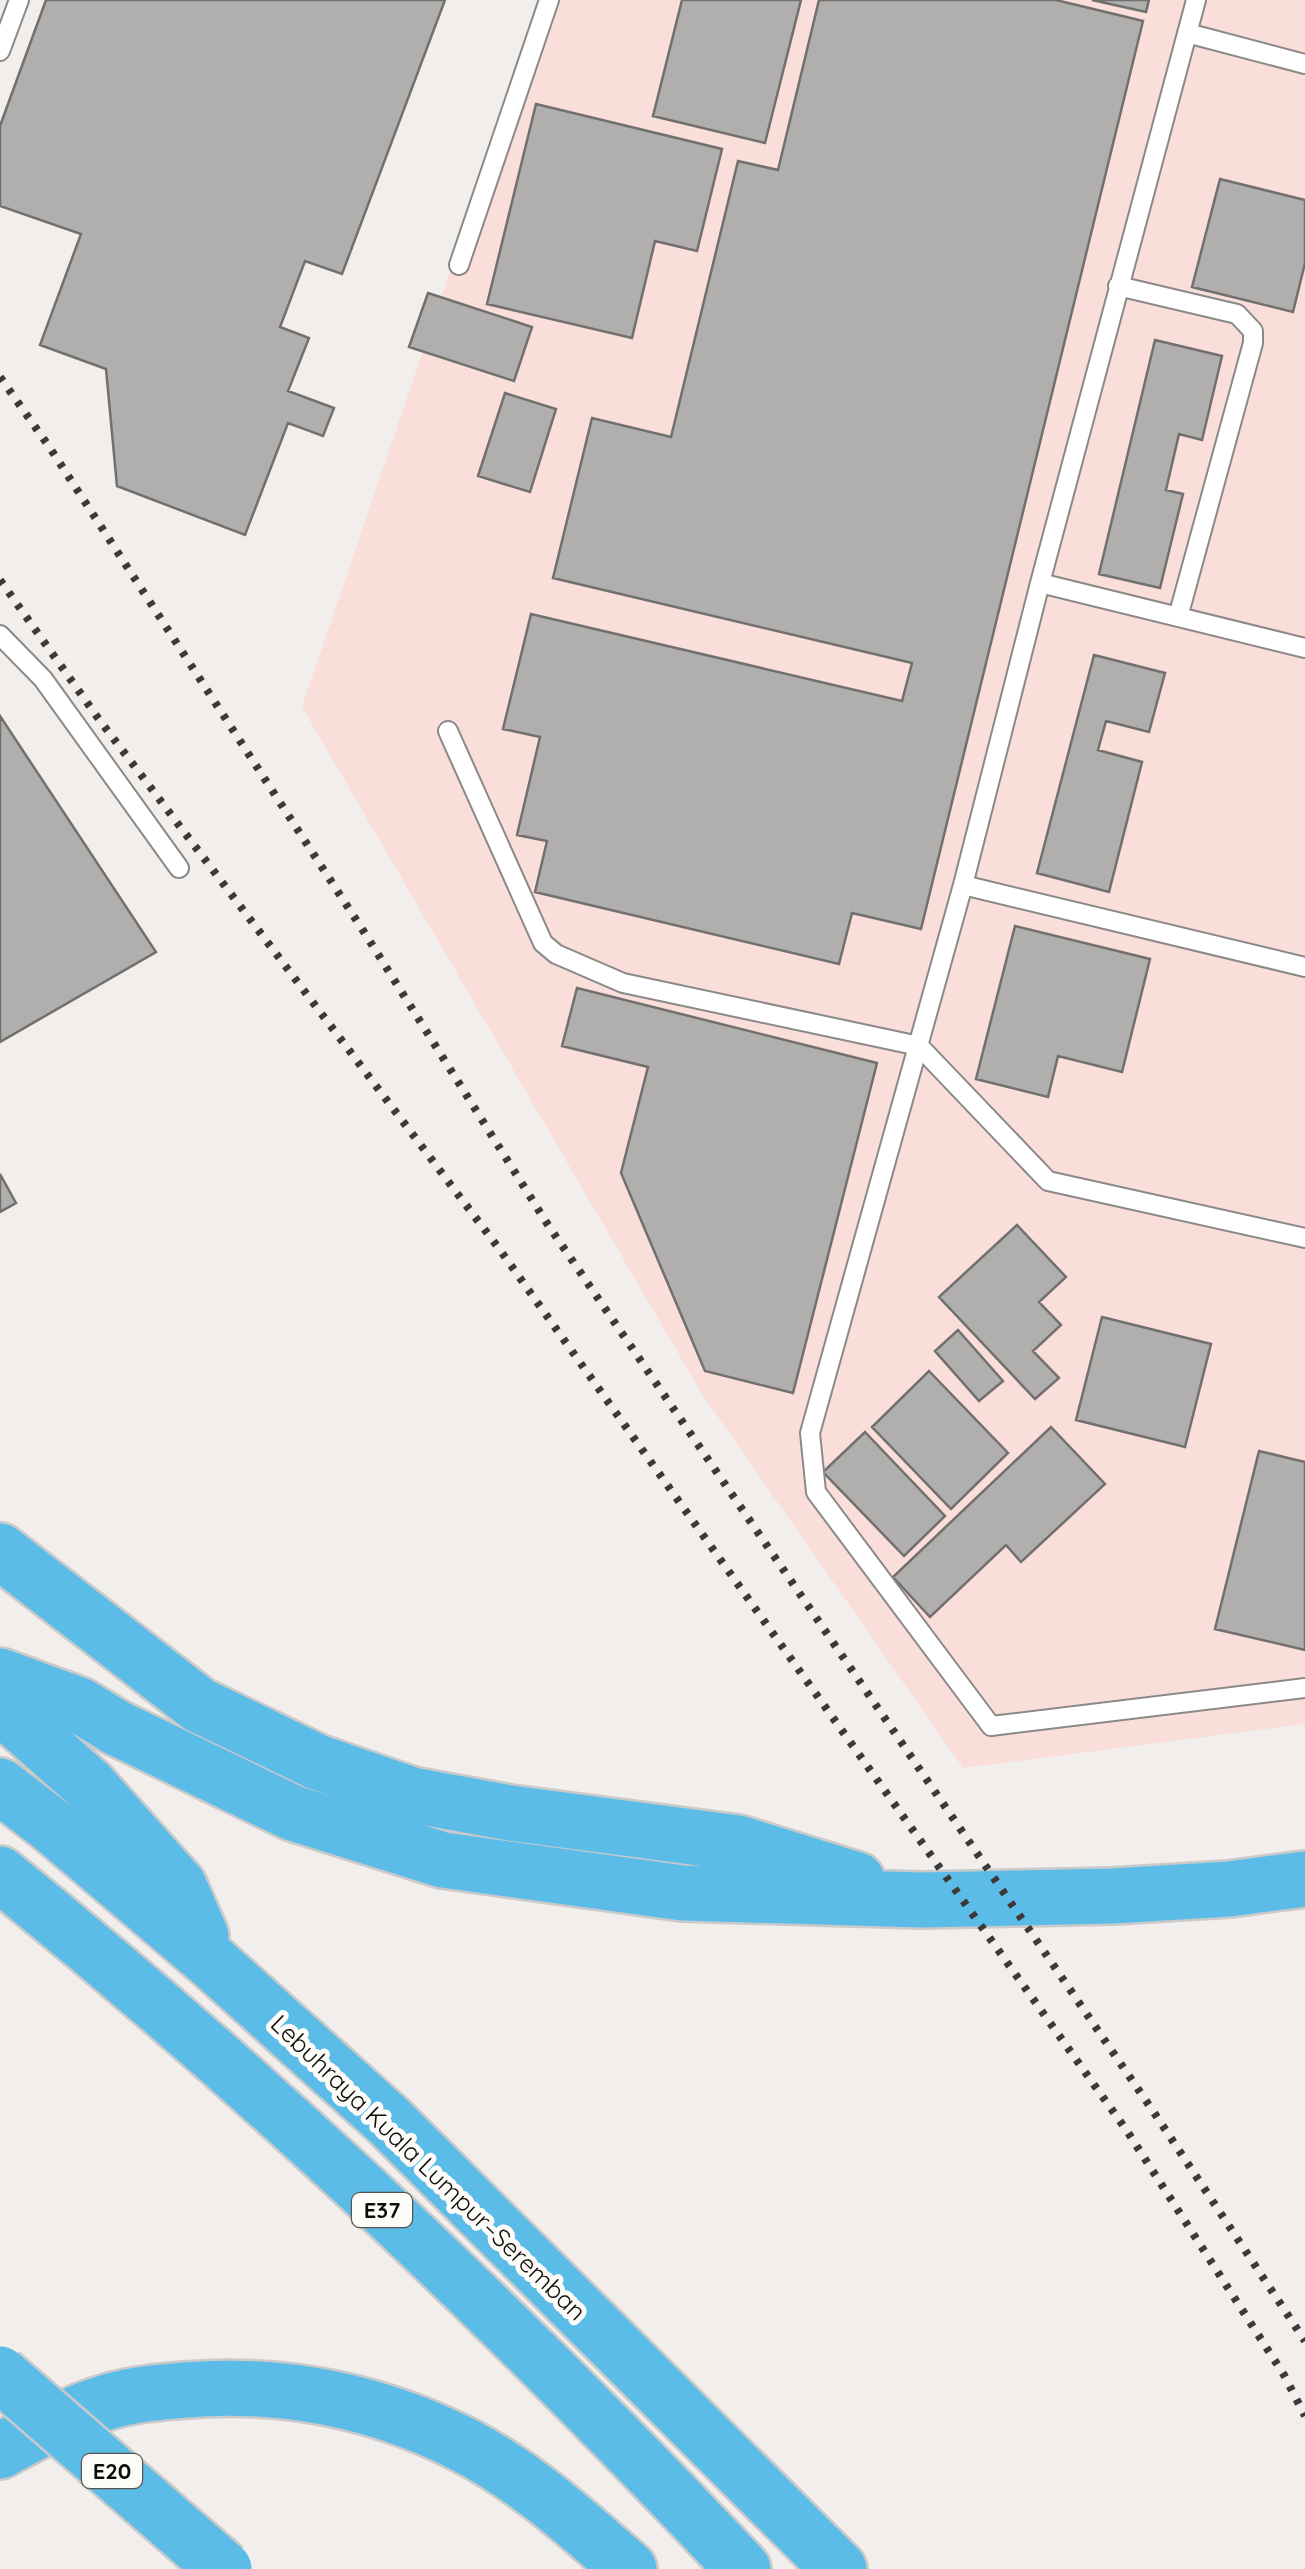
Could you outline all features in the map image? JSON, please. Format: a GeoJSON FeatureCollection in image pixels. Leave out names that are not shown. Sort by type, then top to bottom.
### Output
{"type":"FeatureCollection","features":[{"type":"Feature","properties":{"kind":"highway"},"geometry":{"type":"LineString","coordinates":[[0,1551],[199,1705],[317,1762],[412,1795],[510,1813],[738,1844],[922,1900]]}},
{"type":"Feature","properties":{"kind":"highway"},"geometry":{"type":"LineString","coordinates":[[0,1676],[79,1704],[118,1728],[294,1813],[443,1860],[682,1894],[922,1900],[1112,1896],[1229,1889],[1305,1879]]}},
{"type":"Feature","properties":{"kind":"highway"},"geometry":{"type":"LineString","coordinates":[[0,1706],[89,1785],[179,1886],[212,1962]]}},
{"type":"Feature","properties":{"kind":"highway","name":"Lebuhraya Kuala Lumpur–Seremban"},"geometry":{"type":"LineString","coordinates":[[0,1786],[212,1962],[388,2122],[840,2569]]}},
{"type":"Feature","properties":{"kind":"highway","name":"E37"},"geometry":{"type":"LineString","coordinates":[[0,1874],[181,2026],[382,2209],[592,2412],[743,2569]]}},
{"type":"Feature","properties":{"kind":"highway","name":"E20"},"geometry":{"type":"LineString","coordinates":[[0,2374],[224,2569]]}},
{"type":"Feature","properties":{"kind":"highway"},"geometry":{"type":"LineString","coordinates":[[0,2451],[47,2426],[108,2402],[146,2394],[218,2388],[282,2389],[401,2416],[468,2446],[534,2489],[630,2569]]}},
{"type":"Feature","properties":{"kind":"lane"},"geometry":{"type":"LineString","coordinates":[[0,51],[19,0]]}},
{"type":"Feature","properties":{"kind":"lane"},"geometry":{"type":"LineString","coordinates":[[459,265],[548,0]]}},
{"type":"Feature","properties":{"kind":"lane"},"geometry":{"type":"LineString","coordinates":[[1196,0],[920,1046],[810,1433],[816,1492],[991,1726],[1305,1688]]}},
{"type":"Feature","properties":{"kind":"lane"},"geometry":{"type":"LineString","coordinates":[[1187,32],[1305,64]]}},
{"type":"Feature","properties":{"kind":"lane"},"geometry":{"type":"LineString","coordinates":[[1118,286],[1236,314],[1253,331],[1254,343],[1178,617]]}},
{"type":"Feature","properties":{"kind":"lane"},"geometry":{"type":"LineString","coordinates":[[1040,583],[1305,648]]}},
{"type":"Feature","properties":{"kind":"lane"},"geometry":{"type":"LineString","coordinates":[[0,635],[43,679],[179,868]]}},
{"type":"Feature","properties":{"kind":"lane"},"geometry":{"type":"LineString","coordinates":[[448,731],[544,942],[556,954],[624,983],[920,1046],[1048,1181],[1305,1238]]}},
{"type":"Feature","properties":{"kind":"lane"},"geometry":{"type":"LineString","coordinates":[[963,885],[1305,967]]}},
{"type":"Feature","properties":{"kind":"shaded area"},"geometry":{"type":"Polygon","coordinates":[[[542,0],[1305,0],[1305,1724],[963,1768],[702,1394],[302,707],[542,0]]]}},
{"type":"Feature","properties":{"kind":"building"},"geometry":{"type":"Polygon","coordinates":[[[46,0],[445,0],[342,274],[305,261],[280,327],[309,338],[288,391],[334,408],[323,436],[288,423],[245,535],[117,486],[106,369],[40,345],[81,234],[0,206],[0,126],[46,0]]]}},
{"type":"Feature","properties":{"kind":"building"},"geometry":{"type":"Polygon","coordinates":[[[682,0],[801,0],[765,143],[653,116],[682,0]]]}},
{"type":"Feature","properties":{"kind":"building"},"geometry":{"type":"Polygon","coordinates":[[[819,0],[1056,0],[1143,21],[921,929],[852,913],[839,964],[535,892],[547,841],[517,835],[540,737],[503,729],[531,614],[902,701],[912,663],[553,578],[592,418],[671,437],[738,161],[778,170],[819,0]]]}},
{"type":"Feature","properties":{"kind":"building"},"geometry":{"type":"Polygon","coordinates":[[[1092,0],[1149,0],[1146,12],[1092,0]]]}},
{"type":"Feature","properties":{"kind":"building"},"geometry":{"type":"Polygon","coordinates":[[[536,104],[722,149],[697,251],[655,241],[632,338],[487,304],[536,104]]]}},
{"type":"Feature","properties":{"kind":"building"},"geometry":{"type":"Polygon","coordinates":[[[1220,179],[1305,200],[1305,263],[1293,312],[1192,287],[1220,179]]]}},
{"type":"Feature","properties":{"kind":"building"},"geometry":{"type":"Polygon","coordinates":[[[428,293],[532,327],[514,381],[409,347],[428,293]]]}},
{"type":"Feature","properties":{"kind":"building"},"geometry":{"type":"Polygon","coordinates":[[[1155,340],[1222,356],[1202,440],[1179,434],[1166,490],[1183,494],[1160,588],[1099,574],[1155,340]]]}},
{"type":"Feature","properties":{"kind":"building"},"geometry":{"type":"Polygon","coordinates":[[[505,393],[556,409],[530,492],[478,476],[505,393]]]}},
{"type":"Feature","properties":{"kind":"building"},"geometry":{"type":"Polygon","coordinates":[[[1094,655],[1165,673],[1149,732],[1106,721],[1098,750],[1142,762],[1109,892],[1037,873],[1094,655]]]}},
{"type":"Feature","properties":{"kind":"building"},"geometry":{"type":"Polygon","coordinates":[[[0,716],[156,952],[0,1042],[0,716]]]}},
{"type":"Feature","properties":{"kind":"building"},"geometry":{"type":"Polygon","coordinates":[[[1015,926],[1150,959],[1122,1072],[1058,1056],[1048,1097],[976,1079],[1015,926]]]}},
{"type":"Feature","properties":{"kind":"building"},"geometry":{"type":"Polygon","coordinates":[[[577,988],[877,1063],[793,1393],[705,1371],[621,1173],[648,1067],[562,1046],[577,988]]]}},
{"type":"Feature","properties":{"kind":"building"},"geometry":{"type":"Polygon","coordinates":[[[0,1174],[16,1203],[0,1212],[0,1174]]]}},
{"type":"Feature","properties":{"kind":"building"},"geometry":{"type":"Polygon","coordinates":[[[1017,1225],[1066,1277],[1039,1302],[1061,1325],[1033,1351],[1059,1378],[1035,1399],[939,1297],[1017,1225]]]}},
{"type":"Feature","properties":{"kind":"building"},"geometry":{"type":"Polygon","coordinates":[[[1102,1317],[1211,1344],[1185,1447],[1076,1420],[1102,1317]]]}},
{"type":"Feature","properties":{"kind":"building"},"geometry":{"type":"Polygon","coordinates":[[[958,1330],[1003,1381],[979,1401],[935,1351],[958,1330]]]}},
{"type":"Feature","properties":{"kind":"building"},"geometry":{"type":"Polygon","coordinates":[[[929,1371],[1008,1453],[951,1509],[872,1427],[929,1371]]]}},
{"type":"Feature","properties":{"kind":"building"},"geometry":{"type":"Polygon","coordinates":[[[1051,1427],[1105,1484],[1021,1562],[1006,1545],[930,1617],[893,1577],[1051,1427]]]}},
{"type":"Feature","properties":{"kind":"building"},"geometry":{"type":"Polygon","coordinates":[[[865,1432],[945,1516],[904,1556],[823,1472],[865,1432]]]}},
{"type":"Feature","properties":{"kind":"building"},"geometry":{"type":"Polygon","coordinates":[[[1259,1451],[1305,1462],[1305,1650],[1215,1629],[1259,1451]]]}},
{"type":"Feature","properties":{"kind":"railway"},"geometry":{"type":"LineString","coordinates":[[0,377],[364,932],[548,1225],[1155,2114],[1305,2341]]}},
{"type":"Feature","properties":{"kind":"railway"},"geometry":{"type":"LineString","coordinates":[[0,580],[98,718],[500,1250],[1127,2131],[1284,2375],[1305,2416]]}}]}
